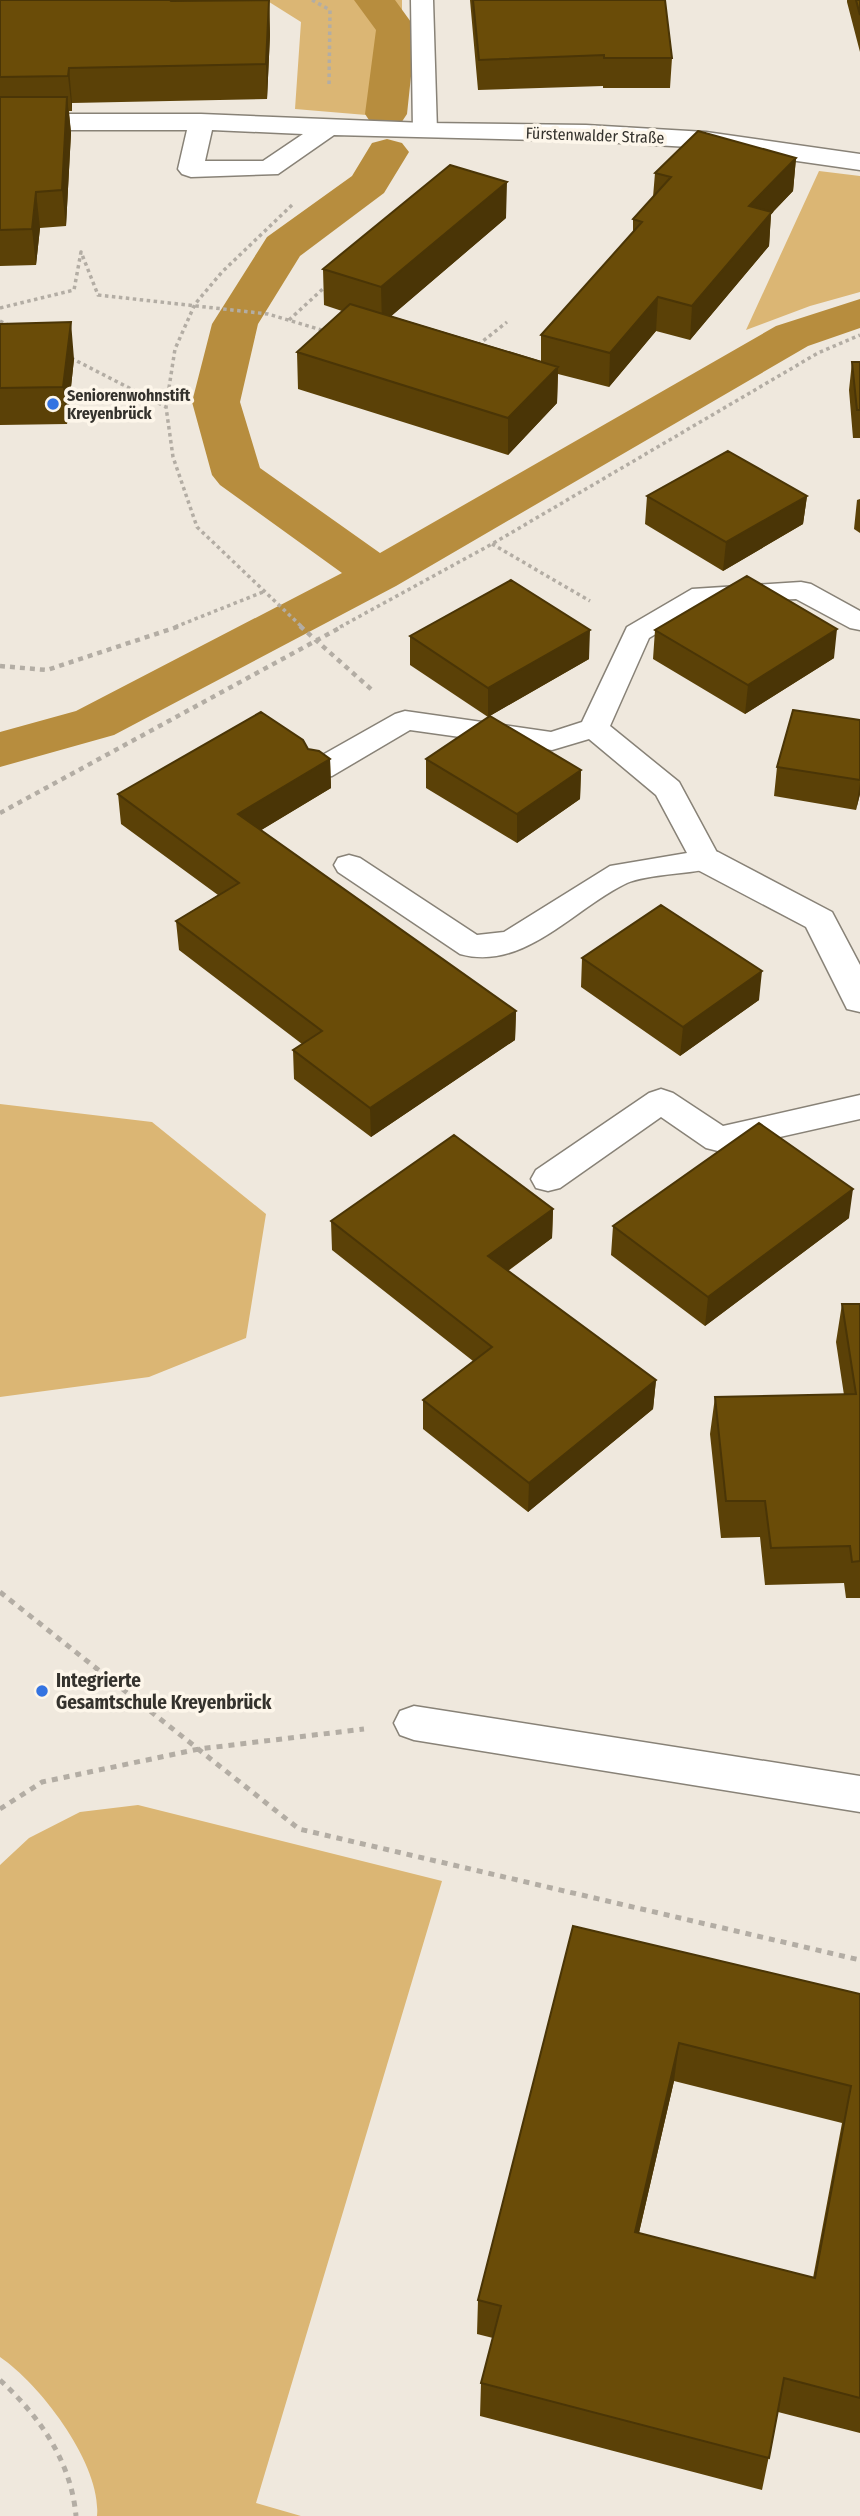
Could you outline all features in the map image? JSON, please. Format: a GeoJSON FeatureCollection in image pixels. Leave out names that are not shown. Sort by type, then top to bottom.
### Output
{"type":"FeatureCollection","features":[{"type":"Feature","properties":{"kind":"street","name":"Fürstenwalder Straße"},"geometry":{"type":"LineString","coordinates":[[0,122],[201,122],[425,131],[586,133],[706,140],[860,162]]}},
{"type":"Feature","properties":{"kind":"street"},"geometry":{"type":"LineString","coordinates":[[201,122],[191,169],[269,169],[329,127]]}},
{"type":"Feature","properties":{"kind":"street"},"geometry":{"type":"LineString","coordinates":[[706,860],[820,920],[860,1000]]}},
{"type":"Feature","properties":{"kind":"lane"},"geometry":{"type":"LineString","coordinates":[[422,0],[425,131]]}},
{"type":"Feature","properties":{"kind":"lane"},"geometry":{"type":"LineString","coordinates":[[321,769],[405,720],[552,741],[594,728],[637,633],[702,595],[801,590],[860,622]]}},
{"type":"Feature","properties":{"kind":"lane"},"geometry":{"type":"LineString","coordinates":[[349,865],[471,946],[511,942],[621,873],[706,860],[668,789],[594,728]]}},
{"type":"Feature","properties":{"kind":"lane"},"geometry":{"type":"LineString","coordinates":[[548,1179],[661,1101],[718,1139],[860,1107]]}},
{"type":"Feature","properties":{"kind":"lane"},"geometry":{"type":"LineString","coordinates":[[414,1723],[860,1794]]}},
{"type":"Feature","properties":{"kind":"path"},"geometry":{"type":"LineString","coordinates":[[312,0],[330,10],[329,127]]}},
{"type":"Feature","properties":{"kind":"path"},"geometry":{"type":"LineString","coordinates":[[291,205],[222,272],[195,304],[175,349],[166,407],[173,457],[197,527],[262,592],[405,720]]}},
{"type":"Feature","properties":{"kind":"path"},"geometry":{"type":"LineString","coordinates":[[0,308],[74,290],[81,253],[98,295],[268,314],[328,332]]}},
{"type":"Feature","properties":{"kind":"path"},"geometry":{"type":"LineString","coordinates":[[288,320],[329,283]]}},
{"type":"Feature","properties":{"kind":"path"},"geometry":{"type":"LineString","coordinates":[[0,321],[12,327]]}},
{"type":"Feature","properties":{"kind":"path"},"geometry":{"type":"LineString","coordinates":[[477,345],[507,322]]}},
{"type":"Feature","properties":{"kind":"path"},"geometry":{"type":"LineString","coordinates":[[0,813],[492,544],[818,353],[860,335]]}},
{"type":"Feature","properties":{"kind":"path"},"geometry":{"type":"LineString","coordinates":[[62,353],[166,407]]}},
{"type":"Feature","properties":{"kind":"path"},"geometry":{"type":"LineString","coordinates":[[492,544],[590,601]]}},
{"type":"Feature","properties":{"kind":"path"},"geometry":{"type":"LineString","coordinates":[[0,666],[47,670],[151,637],[262,592]]}},
{"type":"Feature","properties":{"kind":"path"},"geometry":{"type":"LineString","coordinates":[[0,1592],[299,1829],[860,1960]]}},
{"type":"Feature","properties":{"kind":"path"},"geometry":{"type":"LineString","coordinates":[[0,1809],[42,1782],[199,1749],[414,1723]]}},
{"type":"Feature","properties":{"kind":"path"},"geometry":{"type":"LineString","coordinates":[[0,2379],[22,2399],[58,2452],[76,2504],[76,2516]]}},
{"type":"Feature","properties":{"kind":"shaded area"},"geometry":{"type":"Polygon","coordinates":[[[266,0],[402,0],[402,118],[295,109],[301,22],[266,0]]]}},
{"type":"Feature","properties":{"kind":"shaded area"},"geometry":{"type":"Polygon","coordinates":[[[819,171],[860,176],[860,292],[810,306],[746,330],[819,171]]]}},
{"type":"Feature","properties":{"kind":"shaded area"},"geometry":{"type":"Polygon","coordinates":[[[0,1104],[152,1122],[266,1214],[246,1338],[149,1377],[0,1397],[0,1104]]]}},
{"type":"Feature","properties":{"kind":"shaded area"},"geometry":{"type":"Polygon","coordinates":[[[138,1805],[442,1881],[256,2503],[301,2516],[97,2516],[96,2496],[90,2474],[66,2428],[33,2386],[0,2357],[0,1865],[29,1838],[80,1812],[138,1805]]]}},
{"type":"Feature","properties":{"kind":"building"},"geometry":{"type":"Polygon","coordinates":[[[0,0],[269,0],[266,64],[69,68],[68,76],[0,77],[0,0]]]}},
{"type":"Feature","properties":{"kind":"building"},"geometry":{"type":"Polygon","coordinates":[[[473,0],[665,0],[672,58],[604,58],[604,55],[479,60],[473,0]]]}},
{"type":"Feature","properties":{"kind":"building"},"geometry":{"type":"Polygon","coordinates":[[[0,97],[67,97],[62,190],[36,192],[32,229],[0,230],[0,97]]]}},
{"type":"Feature","properties":{"kind":"building"},"geometry":{"type":"Polygon","coordinates":[[[698,131],[796,158],[749,206],[772,212],[692,306],[658,297],[610,353],[541,335],[642,222],[633,219],[671,177],[655,173],[698,131]]]}},
{"type":"Feature","properties":{"kind":"building"},"geometry":{"type":"Polygon","coordinates":[[[450,165],[507,182],[381,287],[323,269],[450,165]]]}},
{"type":"Feature","properties":{"kind":"building"},"geometry":{"type":"Polygon","coordinates":[[[350,304],[558,367],[508,418],[297,352],[350,304]]]}},
{"type":"Feature","properties":{"kind":"building"},"geometry":{"type":"Polygon","coordinates":[[[71,322],[63,387],[0,388],[0,324],[71,322]]]}},
{"type":"Feature","properties":{"kind":"building"},"geometry":{"type":"Polygon","coordinates":[[[852,362],[860,362],[860,410],[857,410],[852,362]]]}},
{"type":"Feature","properties":{"kind":"building"},"geometry":{"type":"Polygon","coordinates":[[[728,451],[807,496],[726,542],[647,496],[728,451]]]}},
{"type":"Feature","properties":{"kind":"building"},"geometry":{"type":"Polygon","coordinates":[[[747,576],[837,629],[748,685],[655,630],[747,576]]]}},
{"type":"Feature","properties":{"kind":"building"},"geometry":{"type":"Polygon","coordinates":[[[511,580],[590,630],[488,688],[410,636],[511,580]]]}},
{"type":"Feature","properties":{"kind":"building"},"geometry":{"type":"Polygon","coordinates":[[[793,710],[860,720],[860,780],[777,767],[793,710]]]}},
{"type":"Feature","properties":{"kind":"building"},"geometry":{"type":"Polygon","coordinates":[[[261,712],[303,740],[308,749],[319,751],[330,759],[238,814],[516,1011],[370,1108],[293,1050],[322,1031],[176,921],[239,883],[118,794],[261,712]]]}},
{"type":"Feature","properties":{"kind":"building"},"geometry":{"type":"Polygon","coordinates":[[[490,716],[581,770],[517,814],[426,759],[490,716]]]}},
{"type":"Feature","properties":{"kind":"building"},"geometry":{"type":"Polygon","coordinates":[[[661,905],[762,971],[683,1027],[582,958],[661,905]]]}},
{"type":"Feature","properties":{"kind":"building"},"geometry":{"type":"Polygon","coordinates":[[[759,1123],[853,1189],[708,1297],[613,1226],[759,1123]]]}},
{"type":"Feature","properties":{"kind":"building"},"geometry":{"type":"Polygon","coordinates":[[[454,1135],[553,1209],[488,1256],[656,1380],[529,1483],[423,1400],[492,1347],[331,1221],[454,1135]]]}},
{"type":"Feature","properties":{"kind":"building"},"geometry":{"type":"Polygon","coordinates":[[[842,1304],[860,1304],[860,1561],[852,1562],[850,1546],[771,1548],[765,1501],[726,1501],[715,1397],[856,1394],[842,1304]]]}},
{"type":"Feature","properties":{"kind":"building"},"geometry":{"type":"Polygon","coordinates":[[[573,1926],[860,1994],[860,2398],[784,2378],[769,2458],[481,2383],[501,2306],[478,2300],[573,1926]],[[679,2043],[635,2232],[815,2278],[851,2086],[679,2043]]]}},
{"type":"Feature","properties":{"kind":"waterway"},"geometry":{"type":"LineString","coordinates":[[374,0],[396,29],[386,114]]}},
{"type":"Feature","properties":{"kind":"waterway"},"geometry":{"type":"LineString","coordinates":[[378,575],[237,475],[216,402],[235,324],[283,247],[369,184],[387,152]]}},
{"type":"Feature","properties":{"kind":"waterway"},"geometry":{"type":"LineString","coordinates":[[378,575],[792,336],[860,313]]}},
{"type":"Feature","properties":{"kind":"waterway"},"geometry":{"type":"LineString","coordinates":[[0,750],[95,723],[378,575]]}},
{"type":"Feature","properties":{"kind":"place","name":"Seniorenwohnstift Kreyenbrück"},"geometry":{"type":"Point","coordinates":[53,404]}},
{"type":"Feature","properties":{"kind":"place","name":"Integrierte Gesamtschule Kreyenbrück"},"geometry":{"type":"Point","coordinates":[42,1691]}}]}
